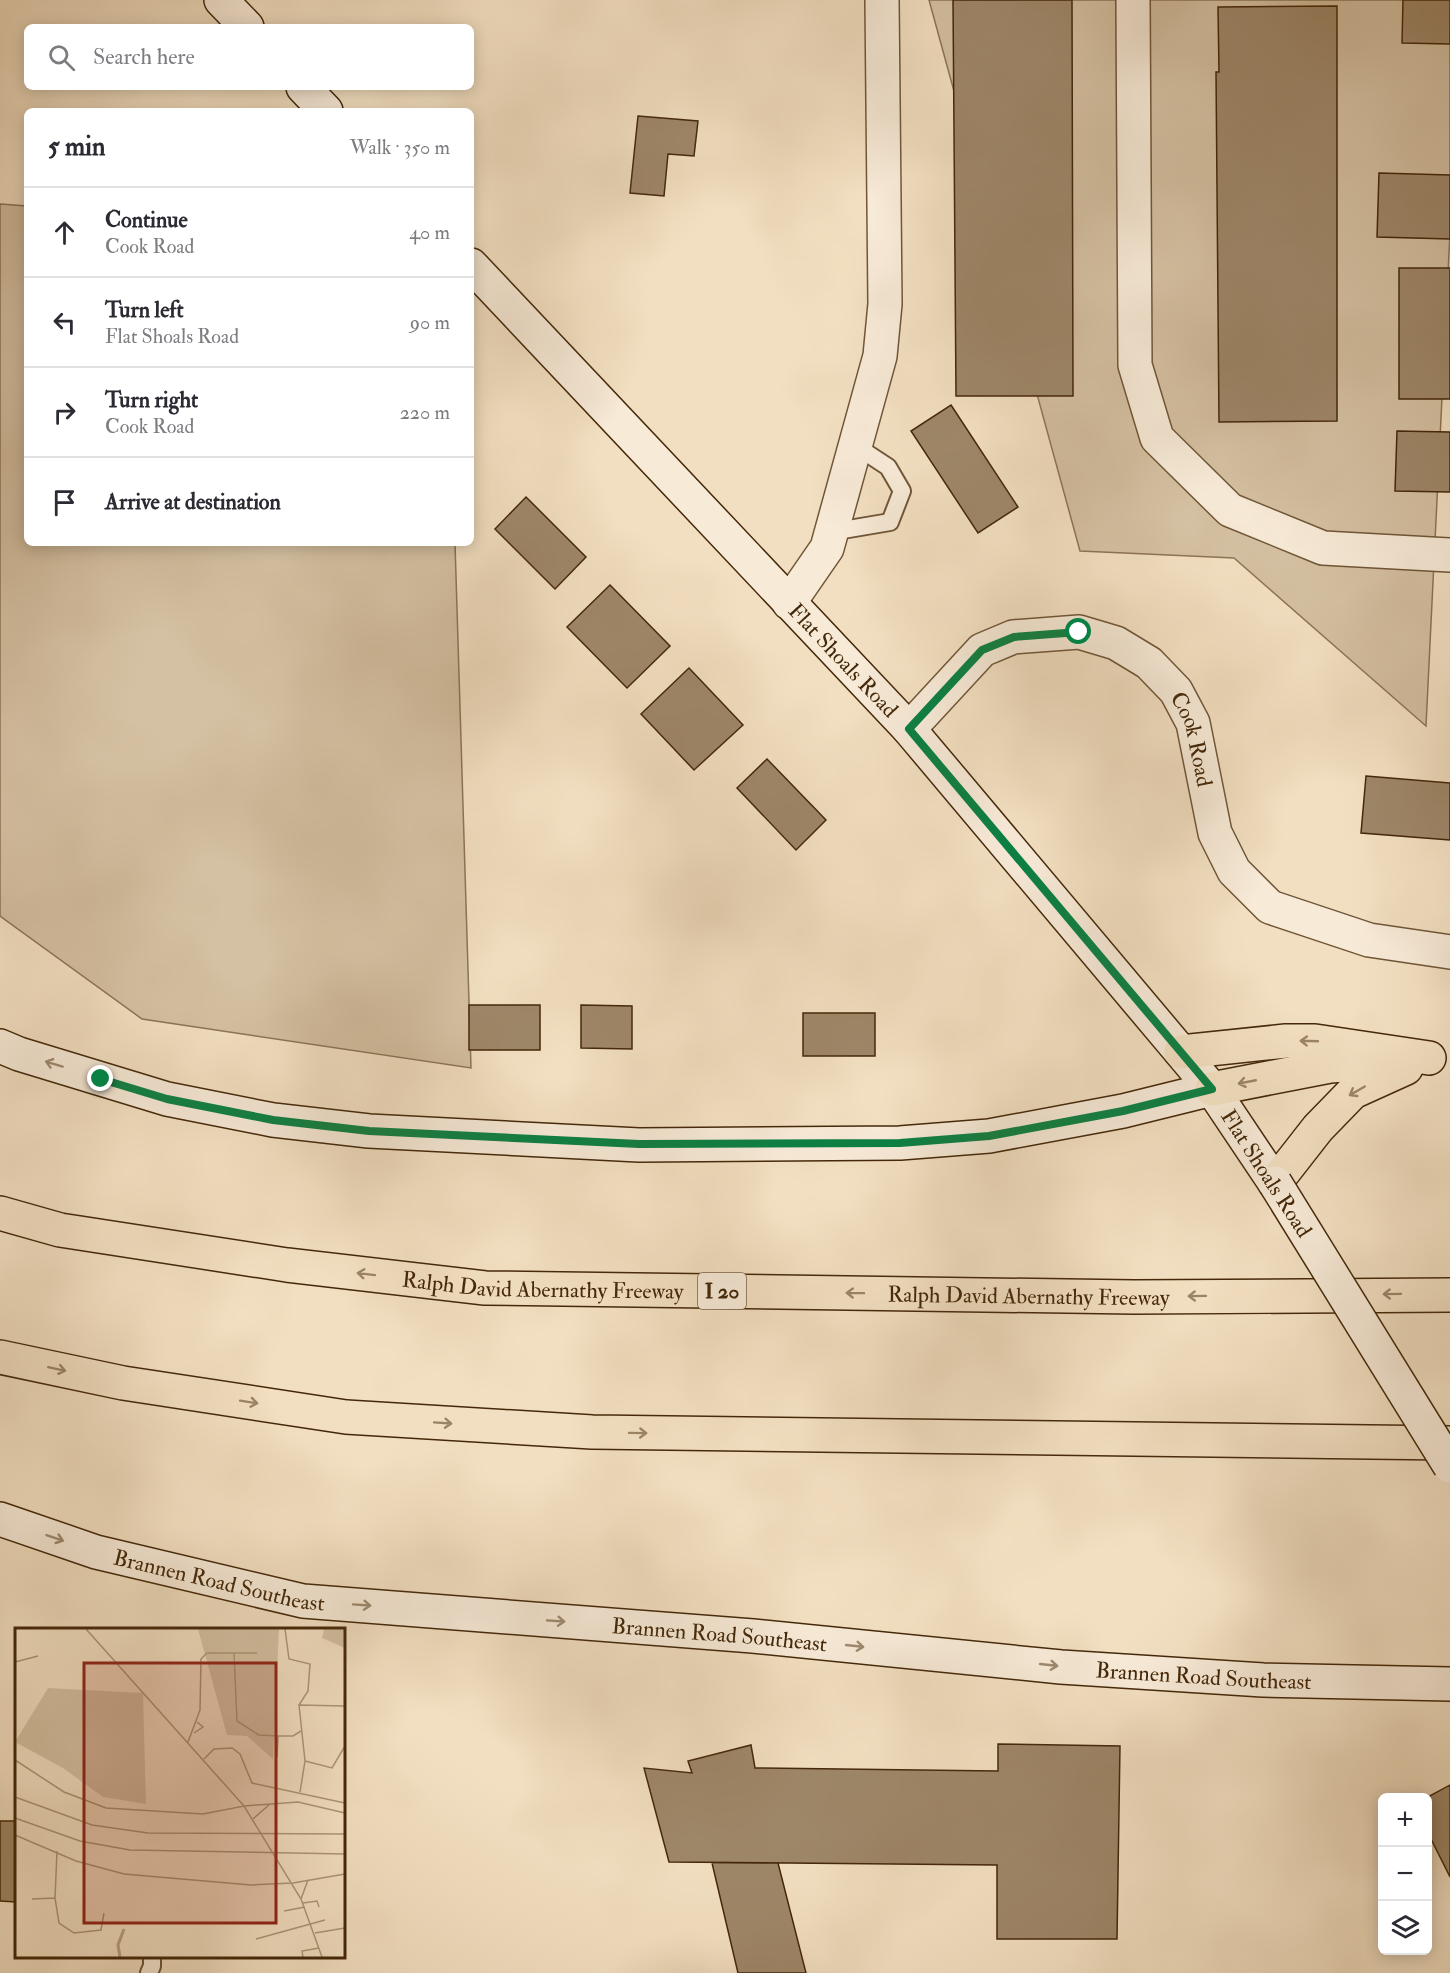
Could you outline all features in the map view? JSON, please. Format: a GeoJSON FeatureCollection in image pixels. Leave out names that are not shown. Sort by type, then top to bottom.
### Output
{"type":"FeatureCollection","features":[{"type":"Feature","properties":{"kind":"highway"},"geometry":{"type":"LineString","coordinates":[[1181,1052],[1286,1041],[1316,1041],[1440,1057]]}},
{"type":"Feature","properties":{"kind":"highway"},"geometry":{"type":"LineString","coordinates":[[1212,1089],[1330,1066],[1440,1057]]}},
{"type":"Feature","properties":{"kind":"highway"},"geometry":{"type":"LineString","coordinates":[[1275,1183],[1318,1128],[1353,1092],[1440,1057]]}},
{"type":"Feature","properties":{"kind":"highway","name":"Ralph David Abernathy Freeway"},"geometry":{"type":"LineString","coordinates":[[0,1214],[60,1230],[275,1263],[485,1288],[1134,1297],[1450,1294]]}},
{"type":"Feature","properties":{"kind":"highway"},"geometry":{"type":"LineString","coordinates":[[0,1357],[123,1383],[346,1417],[592,1432],[1450,1443]]}},
{"type":"Feature","properties":{"kind":"street"},"geometry":{"type":"LineString","coordinates":[[221,0],[244,24]]}},
{"type":"Feature","properties":{"kind":"street"},"geometry":{"type":"LineString","coordinates":[[789,603],[827,548],[880,356],[885,304],[882,0]]}},
{"type":"Feature","properties":{"kind":"street"},"geometry":{"type":"LineString","coordinates":[[1133,0],[1135,365],[1157,438],[1230,510],[1323,548],[1450,555]]}},
{"type":"Feature","properties":{"kind":"street"},"geometry":{"type":"LineString","coordinates":[[306,90],[323,108]]}},
{"type":"Feature","properties":{"kind":"street","name":"Flat Shoals Road"},"geometry":{"type":"LineString","coordinates":[[474,268],[909,729],[1212,1089],[1275,1183],[1450,1466]]}},
{"type":"Feature","properties":{"kind":"street","name":"Cook Road"},"geometry":{"type":"LineString","coordinates":[[909,729],[982,650],[1014,637],[1079,632],[1116,643],[1149,663],[1176,691],[1193,723],[1215,833],[1234,871],[1270,907],[1369,940],[1450,952]]}},
{"type":"Feature","properties":{"kind":"street"},"geometry":{"type":"LineString","coordinates":[[0,1046],[19,1054],[167,1099],[273,1120],[369,1131],[639,1144],[900,1143],[989,1136],[1123,1111],[1212,1089]]}},
{"type":"Feature","properties":{"kind":"street","name":"Brannen Road Southeast"},"geometry":{"type":"LineString","coordinates":[[0,1519],[96,1552],[303,1601],[753,1636],[1061,1667],[1263,1680],[1450,1684]]}},
{"type":"Feature","properties":{"kind":"lane"},"geometry":{"type":"LineString","coordinates":[[831,532],[890,522],[902,490],[888,467],[856,446]]}},
{"type":"Feature","properties":{"kind":"lane"},"geometry":{"type":"LineString","coordinates":[[149,1973],[152,1958]]}},
{"type":"Feature","properties":{"kind":"shaded area"},"geometry":{"type":"Polygon","coordinates":[[[929,0],[1450,0],[1450,233],[1426,726],[1234,558],[1080,551],[929,0]]]}},
{"type":"Feature","properties":{"kind":"shaded area"},"geometry":{"type":"Polygon","coordinates":[[[0,204],[24,206],[24,546],[455,546],[471,1068],[142,1019],[0,916],[0,204]]]}},
{"type":"Feature","properties":{"kind":"building"},"geometry":{"type":"Polygon","coordinates":[[[953,0],[1072,0],[1073,396],[956,396],[953,0]]]}},
{"type":"Feature","properties":{"kind":"building"},"geometry":{"type":"Polygon","coordinates":[[[1403,0],[1450,0],[1450,44],[1402,43],[1403,0]]]}},
{"type":"Feature","properties":{"kind":"building"},"geometry":{"type":"Polygon","coordinates":[[[1337,6],[1337,421],[1219,422],[1216,72],[1219,72],[1218,7],[1337,6]]]}},
{"type":"Feature","properties":{"kind":"building"},"geometry":{"type":"Polygon","coordinates":[[[638,116],[698,121],[694,156],[668,154],[664,196],[630,193],[638,116]]]}},
{"type":"Feature","properties":{"kind":"building"},"geometry":{"type":"Polygon","coordinates":[[[1379,173],[1450,175],[1450,239],[1377,237],[1379,173]]]}},
{"type":"Feature","properties":{"kind":"building"},"geometry":{"type":"Polygon","coordinates":[[[1399,268],[1450,268],[1450,399],[1399,399],[1399,268]]]}},
{"type":"Feature","properties":{"kind":"building"},"geometry":{"type":"Polygon","coordinates":[[[951,405],[1018,507],[978,533],[911,431],[951,405]]]}},
{"type":"Feature","properties":{"kind":"building"},"geometry":{"type":"Polygon","coordinates":[[[1397,431],[1450,432],[1450,492],[1395,491],[1397,431]]]}},
{"type":"Feature","properties":{"kind":"building"},"geometry":{"type":"Polygon","coordinates":[[[526,497],[586,557],[555,589],[495,529],[526,497]]]}},
{"type":"Feature","properties":{"kind":"building"},"geometry":{"type":"Polygon","coordinates":[[[610,585],[670,646],[627,688],[567,627],[610,585]]]}},
{"type":"Feature","properties":{"kind":"building"},"geometry":{"type":"Polygon","coordinates":[[[689,668],[743,725],[694,770],[641,714],[689,668]]]}},
{"type":"Feature","properties":{"kind":"building"},"geometry":{"type":"Polygon","coordinates":[[[767,759],[826,820],[796,850],[737,788],[767,759]]]}},
{"type":"Feature","properties":{"kind":"building"},"geometry":{"type":"Polygon","coordinates":[[[1366,776],[1450,783],[1450,840],[1361,833],[1366,776]]]}},
{"type":"Feature","properties":{"kind":"building"},"geometry":{"type":"Polygon","coordinates":[[[469,1005],[540,1005],[540,1050],[469,1050],[469,1005]]]}},
{"type":"Feature","properties":{"kind":"building"},"geometry":{"type":"Polygon","coordinates":[[[581,1005],[632,1006],[632,1049],[581,1048],[581,1005]]]}},
{"type":"Feature","properties":{"kind":"building"},"geometry":{"type":"Polygon","coordinates":[[[803,1013],[875,1013],[875,1056],[803,1056],[803,1013]]]}},
{"type":"Feature","properties":{"kind":"building"},"geometry":{"type":"Polygon","coordinates":[[[998,1744],[1120,1746],[1117,1939],[997,1939],[997,1865],[669,1862],[644,1768],[692,1773],[688,1761],[751,1745],[755,1768],[998,1771],[998,1744]]]}},
{"type":"Feature","properties":{"kind":"building"},"geometry":{"type":"Polygon","coordinates":[[[1450,1785],[1450,1877],[1432,1841],[1432,1795],[1450,1785]]]}},
{"type":"Feature","properties":{"kind":"building"},"geometry":{"type":"Polygon","coordinates":[[[0,1821],[15,1821],[15,1902],[0,1901],[0,1821]]]}},
{"type":"Feature","properties":{"kind":"building"},"geometry":{"type":"Polygon","coordinates":[[[712,1863],[778,1863],[806,1973],[738,1973],[712,1863]]]}},
{"type":"Feature","properties":{"kind":"route"},"geometry":{"type":"LineString","coordinates":[[101,1079],[167,1099],[273,1120],[369,1131],[639,1144],[900,1143],[989,1136],[1123,1111],[1212,1089],[909,729],[982,650],[1014,637],[1079,632]]}}]}
